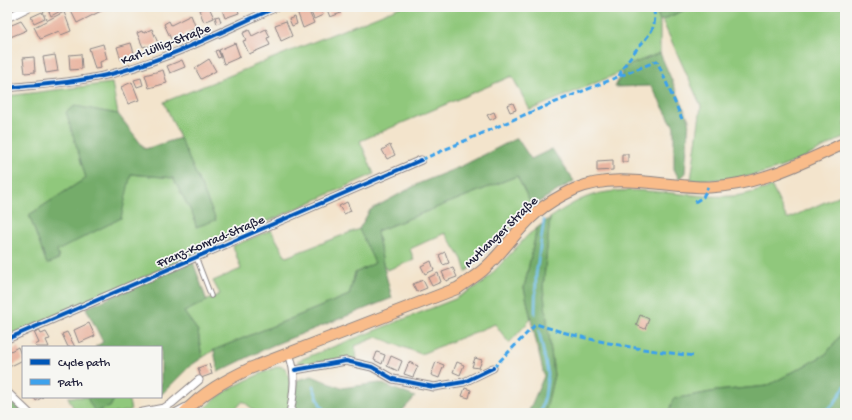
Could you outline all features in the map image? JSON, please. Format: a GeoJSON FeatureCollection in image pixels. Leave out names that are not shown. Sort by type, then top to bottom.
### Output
{"type":"FeatureCollection","features":[{"type":"Feature","properties":{"kind":"main road","name":"Mutlanger Straße"},"geometry":{"type":"LineString","coordinates":[[184,413],[193,403],[220,383],[251,368],[458,288],[482,271],[536,212],[555,199],[576,189],[599,182],[619,181],[708,187],[731,185],[777,174],[845,143]]}},
{"type":"Feature","properties":{"kind":"street"},"geometry":{"type":"LineString","coordinates":[[7,18],[29,7]]}},
{"type":"Feature","properties":{"kind":"street","name":"Karl-Lüllig-Straße"},"geometry":{"type":"LineString","coordinates":[[7,88],[70,81],[121,71],[150,62],[278,7]]}},
{"type":"Feature","properties":{"kind":"street","name":"Franz-Konrad-Straße"},"geometry":{"type":"LineString","coordinates":[[7,339],[422,160]]}},
{"type":"Feature","properties":{"kind":"street"},"geometry":{"type":"LineString","coordinates":[[289,354],[295,370],[294,393],[290,413]]}},
{"type":"Feature","properties":{"kind":"street"},"geometry":{"type":"LineString","coordinates":[[295,370],[346,361],[372,367],[393,379],[434,387],[464,382],[493,368]]}},
{"type":"Feature","properties":{"kind":"street"},"geometry":{"type":"LineString","coordinates":[[138,413],[164,408],[199,380]]}},
{"type":"Feature","properties":{"kind":"street"},"geometry":{"type":"LineString","coordinates":[[7,392],[30,413]]}},
{"type":"Feature","properties":{"kind":"street"},"geometry":{"type":"LineString","coordinates":[[176,413],[193,403]]}},
{"type":"Feature","properties":{"kind":"lane"},"geometry":{"type":"LineString","coordinates":[[196,257],[211,296]]}},
{"type":"Feature","properties":{"kind":"path"},"geometry":{"type":"LineString","coordinates":[[42,7],[47,20]]}},
{"type":"Feature","properties":{"kind":"green space"},"geometry":{"type":"Polygon","coordinates":[[[400,7],[655,7],[660,21],[660,53],[625,67],[622,72],[530,110],[512,76],[360,141],[374,174],[7,338],[7,96],[112,83],[118,114],[75,106],[67,112],[86,178],[29,215],[47,264],[56,251],[121,218],[130,174],[173,178],[194,217],[196,227],[216,220],[164,102],[400,7]]]}},
{"type":"Feature","properties":{"kind":"green space"},"geometry":{"type":"Polygon","coordinates":[[[655,7],[691,7],[660,21],[655,7]]]}},
{"type":"Feature","properties":{"kind":"green space"},"geometry":{"type":"Polygon","coordinates":[[[691,7],[845,7],[845,137],[792,163],[763,173],[712,180],[691,180],[701,106],[662,20],[691,7]]]}},
{"type":"Feature","properties":{"kind":"green space"},"geometry":{"type":"Polygon","coordinates":[[[660,53],[689,120],[685,173],[679,179],[674,169],[674,127],[651,86],[615,87],[625,67],[660,53]]]}},
{"type":"Feature","properties":{"kind":"green space"},"geometry":{"type":"Polygon","coordinates":[[[75,106],[118,114],[145,149],[180,138],[216,220],[196,227],[194,217],[173,178],[131,174],[121,218],[57,251],[59,259],[47,264],[29,215],[86,178],[66,112],[75,106]]]}},
{"type":"Feature","properties":{"kind":"green space"},"geometry":{"type":"Polygon","coordinates":[[[517,138],[531,159],[552,149],[574,181],[532,206],[517,176],[377,231],[383,264],[392,298],[271,346],[218,372],[214,350],[349,295],[355,273],[375,263],[359,229],[370,210],[420,183],[462,166],[517,138]]]}},
{"type":"Feature","properties":{"kind":"green space"},"geometry":{"type":"Polygon","coordinates":[[[517,176],[532,206],[466,272],[462,259],[445,233],[410,249],[414,260],[387,270],[383,264],[377,231],[517,176]]]}},
{"type":"Feature","properties":{"kind":"green space"},"geometry":{"type":"Polygon","coordinates":[[[772,187],[787,219],[845,193],[845,329],[826,354],[767,386],[716,391],[674,399],[668,413],[545,413],[554,375],[543,288],[550,218],[581,199],[610,192],[644,191],[733,196],[748,194],[772,187]]]}},
{"type":"Feature","properties":{"kind":"green space"},"geometry":{"type":"Polygon","coordinates":[[[550,218],[543,288],[554,375],[545,413],[528,413],[544,376],[524,288],[537,228],[550,218]]]}},
{"type":"Feature","properties":{"kind":"green space"},"geometry":{"type":"Polygon","coordinates":[[[537,228],[524,288],[531,319],[509,343],[495,324],[421,354],[377,337],[355,346],[357,358],[300,364],[297,361],[455,299],[484,282],[528,235],[537,228]]]}},
{"type":"Feature","properties":{"kind":"green space"},"geometry":{"type":"Polygon","coordinates":[[[359,229],[375,263],[355,273],[349,295],[214,350],[202,358],[198,331],[184,312],[220,294],[213,281],[241,269],[233,246],[271,230],[286,257],[359,229]]]}},
{"type":"Feature","properties":{"kind":"green space"},"geometry":{"type":"Polygon","coordinates":[[[193,262],[207,301],[184,312],[198,331],[202,358],[190,366],[162,394],[162,346],[97,346],[103,342],[86,308],[193,262]]]}},
{"type":"Feature","properties":{"kind":"green space"},"geometry":{"type":"Polygon","coordinates":[[[845,329],[845,413],[668,413],[673,399],[716,391],[767,386],[826,354],[845,329]]]}},
{"type":"Feature","properties":{"kind":"green space"},"geometry":{"type":"Polygon","coordinates":[[[279,366],[285,368],[288,373],[290,390],[289,413],[257,413],[243,401],[232,413],[200,413],[226,391],[236,385],[279,366]]]}},
{"type":"Feature","properties":{"kind":"green space"},"geometry":{"type":"Polygon","coordinates":[[[312,376],[341,388],[380,383],[415,397],[400,413],[291,413],[297,380],[312,376]]]}},
{"type":"Feature","properties":{"kind":"green space"},"geometry":{"type":"Polygon","coordinates":[[[7,398],[24,413],[7,413],[7,398]]]}},
{"type":"Feature","properties":{"kind":"green space"},"geometry":{"type":"Polygon","coordinates":[[[68,398],[89,398],[88,400],[110,407],[114,398],[128,398],[131,410],[119,413],[76,413],[68,398]]]}},
{"type":"Feature","properties":{"kind":"green space"},"geometry":{"type":"Polygon","coordinates":[[[89,398],[114,398],[110,407],[95,412],[88,400],[89,398]]]}},
{"type":"Feature","properties":{"kind":"building"},"geometry":{"type":"Polygon","coordinates":[[[53,7],[63,7],[64,9],[51,16],[48,9],[53,7]]]}},
{"type":"Feature","properties":{"kind":"building"},"geometry":{"type":"Polygon","coordinates":[[[80,7],[109,7],[77,23],[71,11],[80,7]]]}},
{"type":"Feature","properties":{"kind":"building"},"geometry":{"type":"Polygon","coordinates":[[[209,7],[214,18],[204,22],[199,10],[209,7]]]}},
{"type":"Feature","properties":{"kind":"building"},"geometry":{"type":"Polygon","coordinates":[[[221,7],[237,7],[239,13],[225,18],[221,7]]]}},
{"type":"Feature","properties":{"kind":"building"},"geometry":{"type":"Polygon","coordinates":[[[307,7],[314,23],[303,28],[297,11],[307,7]]]}},
{"type":"Feature","properties":{"kind":"building"},"geometry":{"type":"Polygon","coordinates":[[[319,7],[323,15],[314,19],[310,10],[319,7]]]}},
{"type":"Feature","properties":{"kind":"building"},"geometry":{"type":"Polygon","coordinates":[[[326,7],[338,7],[341,13],[330,17],[326,7]]]}},
{"type":"Feature","properties":{"kind":"building"},"geometry":{"type":"Polygon","coordinates":[[[42,12],[45,18],[34,23],[31,17],[42,12]]]}},
{"type":"Feature","properties":{"kind":"building"},"geometry":{"type":"Polygon","coordinates":[[[64,12],[71,31],[61,35],[59,31],[40,39],[34,27],[64,12]]]}},
{"type":"Feature","properties":{"kind":"building"},"geometry":{"type":"Polygon","coordinates":[[[191,15],[196,28],[184,34],[187,40],[179,44],[176,37],[171,39],[164,24],[169,21],[171,25],[191,15]]]}},
{"type":"Feature","properties":{"kind":"building"},"geometry":{"type":"Polygon","coordinates":[[[219,16],[221,22],[217,24],[215,17],[219,16]]]}},
{"type":"Feature","properties":{"kind":"building"},"geometry":{"type":"Polygon","coordinates":[[[295,17],[297,24],[292,26],[289,19],[295,17]]]}},
{"type":"Feature","properties":{"kind":"building"},"geometry":{"type":"Polygon","coordinates":[[[21,21],[27,30],[8,38],[7,27],[21,21]]]}},
{"type":"Feature","properties":{"kind":"building"},"geometry":{"type":"Polygon","coordinates":[[[286,21],[292,36],[281,41],[275,25],[286,21]]]}},
{"type":"Feature","properties":{"kind":"building"},"geometry":{"type":"Polygon","coordinates":[[[152,29],[158,43],[143,47],[137,33],[142,31],[143,33],[152,29]]]}},
{"type":"Feature","properties":{"kind":"building"},"geometry":{"type":"Polygon","coordinates":[[[266,29],[270,37],[267,38],[270,45],[249,54],[243,41],[246,40],[243,33],[249,30],[252,36],[266,29]]]}},
{"type":"Feature","properties":{"kind":"building"},"geometry":{"type":"Polygon","coordinates":[[[131,43],[135,56],[121,60],[117,47],[131,43]]]}},
{"type":"Feature","properties":{"kind":"building"},"geometry":{"type":"Polygon","coordinates":[[[235,43],[240,57],[224,64],[219,50],[235,43]]]}},
{"type":"Feature","properties":{"kind":"building"},"geometry":{"type":"Polygon","coordinates":[[[103,44],[107,59],[100,62],[101,68],[95,69],[89,48],[103,44]]]}},
{"type":"Feature","properties":{"kind":"building"},"geometry":{"type":"Polygon","coordinates":[[[218,50],[221,57],[218,58],[215,51],[218,50]]]}},
{"type":"Feature","properties":{"kind":"building"},"geometry":{"type":"Polygon","coordinates":[[[81,54],[82,69],[70,70],[69,55],[81,54]]]}},
{"type":"Feature","properties":{"kind":"building"},"geometry":{"type":"Polygon","coordinates":[[[55,55],[58,71],[46,73],[43,57],[55,55]]]}},
{"type":"Feature","properties":{"kind":"building"},"geometry":{"type":"Polygon","coordinates":[[[34,57],[35,72],[25,73],[23,58],[34,57]]]}},
{"type":"Feature","properties":{"kind":"building"},"geometry":{"type":"Polygon","coordinates":[[[209,59],[216,71],[201,79],[195,68],[209,59]]]}},
{"type":"Feature","properties":{"kind":"building"},"geometry":{"type":"Polygon","coordinates":[[[182,60],[185,67],[170,73],[167,66],[182,60]]]}},
{"type":"Feature","properties":{"kind":"building"},"geometry":{"type":"Polygon","coordinates":[[[7,62],[10,71],[7,72],[7,62]]]}},
{"type":"Feature","properties":{"kind":"building"},"geometry":{"type":"Polygon","coordinates":[[[163,70],[167,83],[149,88],[145,75],[163,70]]]}},
{"type":"Feature","properties":{"kind":"building"},"geometry":{"type":"Polygon","coordinates":[[[141,78],[143,85],[137,87],[134,80],[141,78]]]}},
{"type":"Feature","properties":{"kind":"building"},"geometry":{"type":"Polygon","coordinates":[[[132,82],[139,100],[128,104],[121,87],[132,82]]]}},
{"type":"Feature","properties":{"kind":"building"},"geometry":{"type":"Polygon","coordinates":[[[513,103],[516,110],[510,112],[507,105],[513,103]]]}},
{"type":"Feature","properties":{"kind":"building"},"geometry":{"type":"Polygon","coordinates":[[[494,112],[496,117],[490,120],[487,115],[494,112]]]}},
{"type":"Feature","properties":{"kind":"building"},"geometry":{"type":"Polygon","coordinates":[[[390,145],[395,155],[387,159],[382,150],[390,145]]]}},
{"type":"Feature","properties":{"kind":"building"},"geometry":{"type":"Polygon","coordinates":[[[622,154],[628,154],[628,162],[622,162],[622,154]]]}},
{"type":"Feature","properties":{"kind":"building"},"geometry":{"type":"Polygon","coordinates":[[[613,160],[613,170],[597,171],[597,161],[613,160]]]}},
{"type":"Feature","properties":{"kind":"building"},"geometry":{"type":"Polygon","coordinates":[[[347,202],[351,211],[344,214],[339,206],[347,202]]]}},
{"type":"Feature","properties":{"kind":"building"},"geometry":{"type":"Polygon","coordinates":[[[445,252],[449,263],[443,265],[439,255],[445,252]]]}},
{"type":"Feature","properties":{"kind":"building"},"geometry":{"type":"Polygon","coordinates":[[[431,261],[434,270],[425,274],[421,266],[431,261]]]}},
{"type":"Feature","properties":{"kind":"building"},"geometry":{"type":"Polygon","coordinates":[[[453,268],[457,277],[446,281],[442,272],[453,268]]]}},
{"type":"Feature","properties":{"kind":"building"},"geometry":{"type":"Polygon","coordinates":[[[438,273],[441,282],[432,286],[428,278],[438,273]]]}},
{"type":"Feature","properties":{"kind":"building"},"geometry":{"type":"Polygon","coordinates":[[[423,280],[427,288],[417,292],[413,284],[423,280]]]}},
{"type":"Feature","properties":{"kind":"building"},"geometry":{"type":"Polygon","coordinates":[[[640,315],[649,319],[645,329],[636,325],[640,315]]]}},
{"type":"Feature","properties":{"kind":"building"},"geometry":{"type":"Polygon","coordinates":[[[89,323],[95,336],[79,343],[74,330],[89,323]]]}},
{"type":"Feature","properties":{"kind":"building"},"geometry":{"type":"Polygon","coordinates":[[[39,330],[41,334],[46,332],[50,339],[46,340],[49,346],[36,346],[39,343],[34,332],[39,330]]]}},
{"type":"Feature","properties":{"kind":"building"},"geometry":{"type":"Polygon","coordinates":[[[67,332],[74,346],[68,346],[62,334],[67,332]]]}},
{"type":"Feature","properties":{"kind":"building"},"geometry":{"type":"Polygon","coordinates":[[[18,347],[22,360],[9,367],[7,363],[7,353],[18,347]]]}},
{"type":"Feature","properties":{"kind":"building"},"geometry":{"type":"Polygon","coordinates":[[[377,352],[385,355],[382,364],[374,360],[377,352]]]}},
{"type":"Feature","properties":{"kind":"building"},"geometry":{"type":"Polygon","coordinates":[[[391,356],[402,361],[398,371],[387,366],[391,356]]]}},
{"type":"Feature","properties":{"kind":"building"},"geometry":{"type":"Polygon","coordinates":[[[475,358],[482,360],[479,368],[472,367],[475,358]]]}},
{"type":"Feature","properties":{"kind":"building"},"geometry":{"type":"Polygon","coordinates":[[[409,362],[418,366],[413,377],[404,374],[409,362]]]}},
{"type":"Feature","properties":{"kind":"building"},"geometry":{"type":"Polygon","coordinates":[[[436,362],[444,365],[439,378],[431,375],[436,362]]]}},
{"type":"Feature","properties":{"kind":"building"},"geometry":{"type":"Polygon","coordinates":[[[457,362],[464,365],[460,375],[453,372],[457,362]]]}},
{"type":"Feature","properties":{"kind":"building"},"geometry":{"type":"Polygon","coordinates":[[[209,364],[212,374],[201,378],[198,368],[209,364]]]}},
{"type":"Feature","properties":{"kind":"building"},"geometry":{"type":"Polygon","coordinates":[[[465,388],[471,390],[469,398],[462,396],[465,388]]]}},
{"type":"Feature","properties":{"kind":"building"},"geometry":{"type":"Polygon","coordinates":[[[34,398],[41,398],[36,401],[34,398]]]}},
{"type":"Feature","properties":{"kind":"waterway"},"geometry":{"type":"LineString","coordinates":[[535,314],[536,275],[544,220]]}},
{"type":"Feature","properties":{"kind":"waterway"},"geometry":{"type":"LineString","coordinates":[[539,331],[548,374],[545,396],[540,413]]}},
{"type":"Feature","properties":{"kind":"waterway"},"geometry":{"type":"LineString","coordinates":[[313,386],[320,404],[326,413]]}},
{"type":"Feature","properties":{"kind":"waterway"},"geometry":{"type":"LineString","coordinates":[[822,413],[834,404],[845,386]]}},
{"type":"Feature","properties":{"kind":"marked path"},"geometry":{"type":"LineString","coordinates":[[619,76],[633,53],[651,31],[655,21],[653,7]]}},
{"type":"Feature","properties":{"kind":"marked path"},"geometry":{"type":"LineString","coordinates":[[421,160],[524,115],[657,61],[682,119]]}},
{"type":"Feature","properties":{"kind":"marked path"},"geometry":{"type":"LineString","coordinates":[[695,202],[703,197],[708,187]]}},
{"type":"Feature","properties":{"kind":"marked path"},"geometry":{"type":"LineString","coordinates":[[493,368],[536,324],[576,336],[615,344],[653,351],[694,356]]}},
{"type":"Feature","properties":{"kind":"cycle path"},"geometry":{"type":"LineString","coordinates":[[7,88],[94,78],[122,71],[162,58],[277,7]]}},
{"type":"Feature","properties":{"kind":"cycle path"},"geometry":{"type":"LineString","coordinates":[[7,339],[421,160]]}},
{"type":"Feature","properties":{"kind":"cycle path"},"geometry":{"type":"LineString","coordinates":[[295,370],[346,361],[372,367],[393,379],[434,387],[464,382],[493,368]]}}]}
